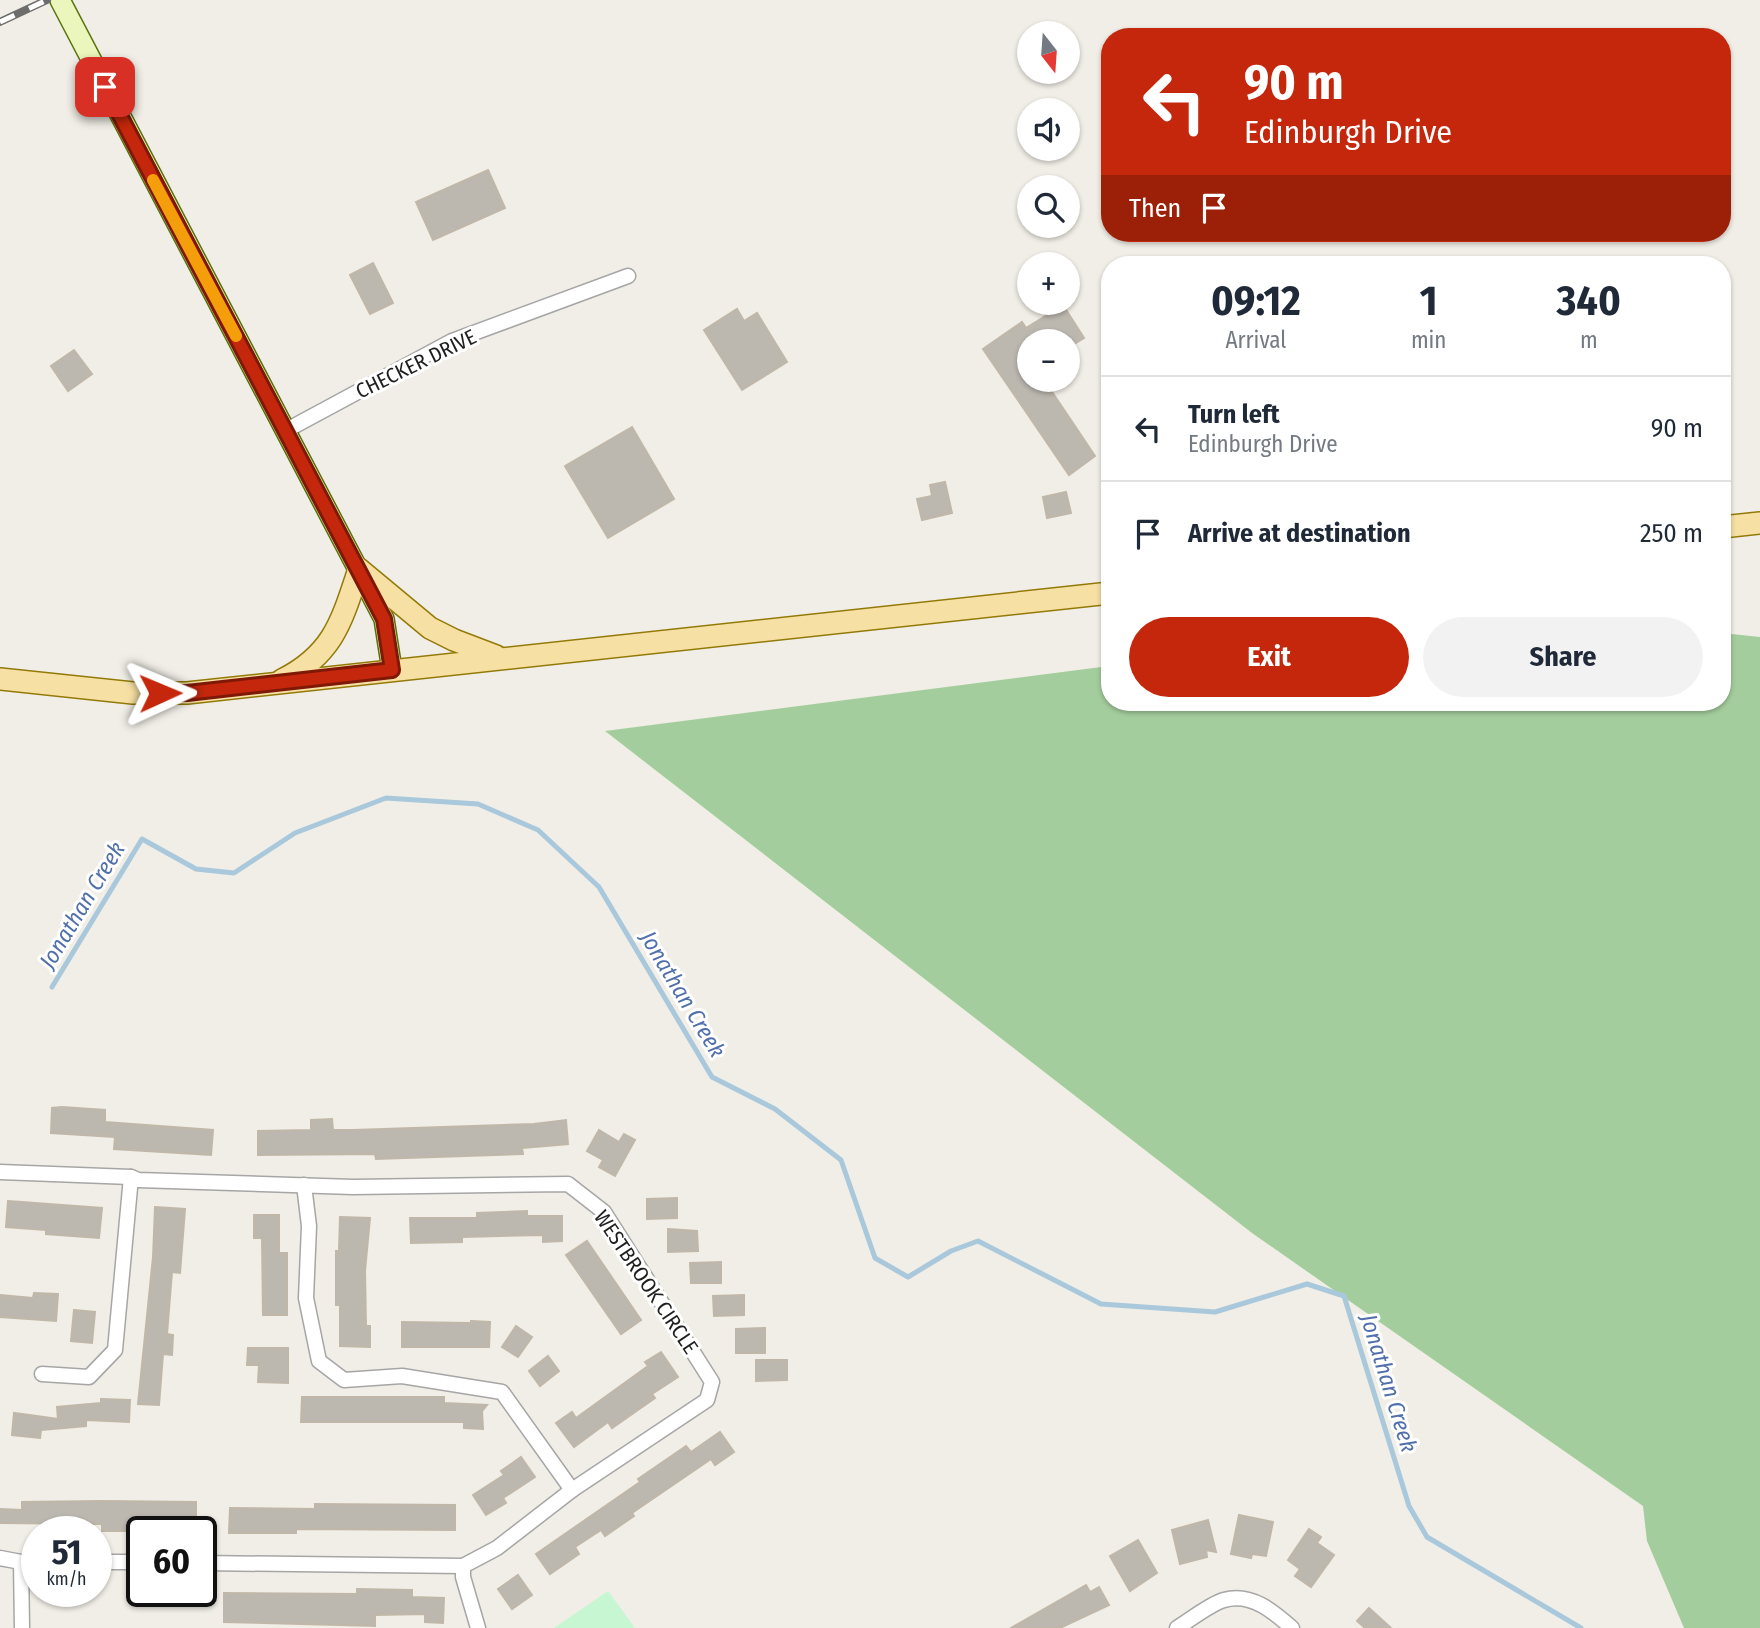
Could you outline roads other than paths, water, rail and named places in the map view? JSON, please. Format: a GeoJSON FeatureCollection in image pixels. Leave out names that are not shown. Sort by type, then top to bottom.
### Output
{"type":"FeatureCollection","features":[{"type":"Feature","properties":{"kind":"main road"},"geometry":{"type":"LineString","coordinates":[[1731,526],[1760,523]]}},
{"type":"Feature","properties":{"kind":"main road"},"geometry":{"type":"LineString","coordinates":[[276,684],[299,672],[330,643],[342,621],[359,569],[430,628],[501,658]]}},
{"type":"Feature","properties":{"kind":"main road"},"geometry":{"type":"LineString","coordinates":[[0,679],[134,693],[187,693],[1101,594]]}},
{"type":"Feature","properties":{"kind":"street"},"geometry":{"type":"LineString","coordinates":[[60,0],[384,619],[392,670]]}},
{"type":"Feature","properties":{"kind":"street","name":"CHECKER DRIVE"},"geometry":{"type":"LineString","coordinates":[[285,431],[452,341],[628,276]]}},
{"type":"Feature","properties":{"kind":"street","name":"WESTBROOK CIRCLE"},"geometry":{"type":"LineString","coordinates":[[0,1172],[131,1177],[138,1180],[353,1187],[568,1184],[604,1212],[712,1382],[707,1399],[572,1490],[497,1548],[463,1566],[217,1563]]}},
{"type":"Feature","properties":{"kind":"street"},"geometry":{"type":"LineString","coordinates":[[42,1374],[89,1377],[115,1350],[131,1177]]}},
{"type":"Feature","properties":{"kind":"street"},"geometry":{"type":"LineString","coordinates":[[304,1185],[309,1226],[306,1298],[319,1361],[344,1380],[402,1376],[502,1392],[572,1490]]}},
{"type":"Feature","properties":{"kind":"street"},"geometry":{"type":"LineString","coordinates":[[0,1558],[21,1562]]}},
{"type":"Feature","properties":{"kind":"street"},"geometry":{"type":"LineString","coordinates":[[463,1566],[463,1577],[478,1628]]}},
{"type":"Feature","properties":{"kind":"street"},"geometry":{"type":"LineString","coordinates":[[1177,1628],[1225,1600],[1251,1600],[1273,1611],[1292,1628]]}},
{"type":"Feature","properties":{"kind":"street"},"geometry":{"type":"LineString","coordinates":[[22,1607],[22,1628]]}},
{"type":"Feature","properties":{"kind":"waterway","name":"Jonathan Creek"},"geometry":{"type":"LineString","coordinates":[[52,987],[142,839],[196,869],[234,873],[295,833],[386,798],[478,804],[538,830],[599,887],[712,1077],[775,1109],[841,1160],[875,1258],[908,1277],[951,1251],[978,1241],[1101,1304],[1215,1312],[1307,1284],[1344,1296],[1409,1506],[1427,1537],[1581,1628]]}},
{"type":"Feature","properties":{"kind":"railway"},"geometry":{"type":"LineString","coordinates":[[0,22],[47,0]]}}]}
